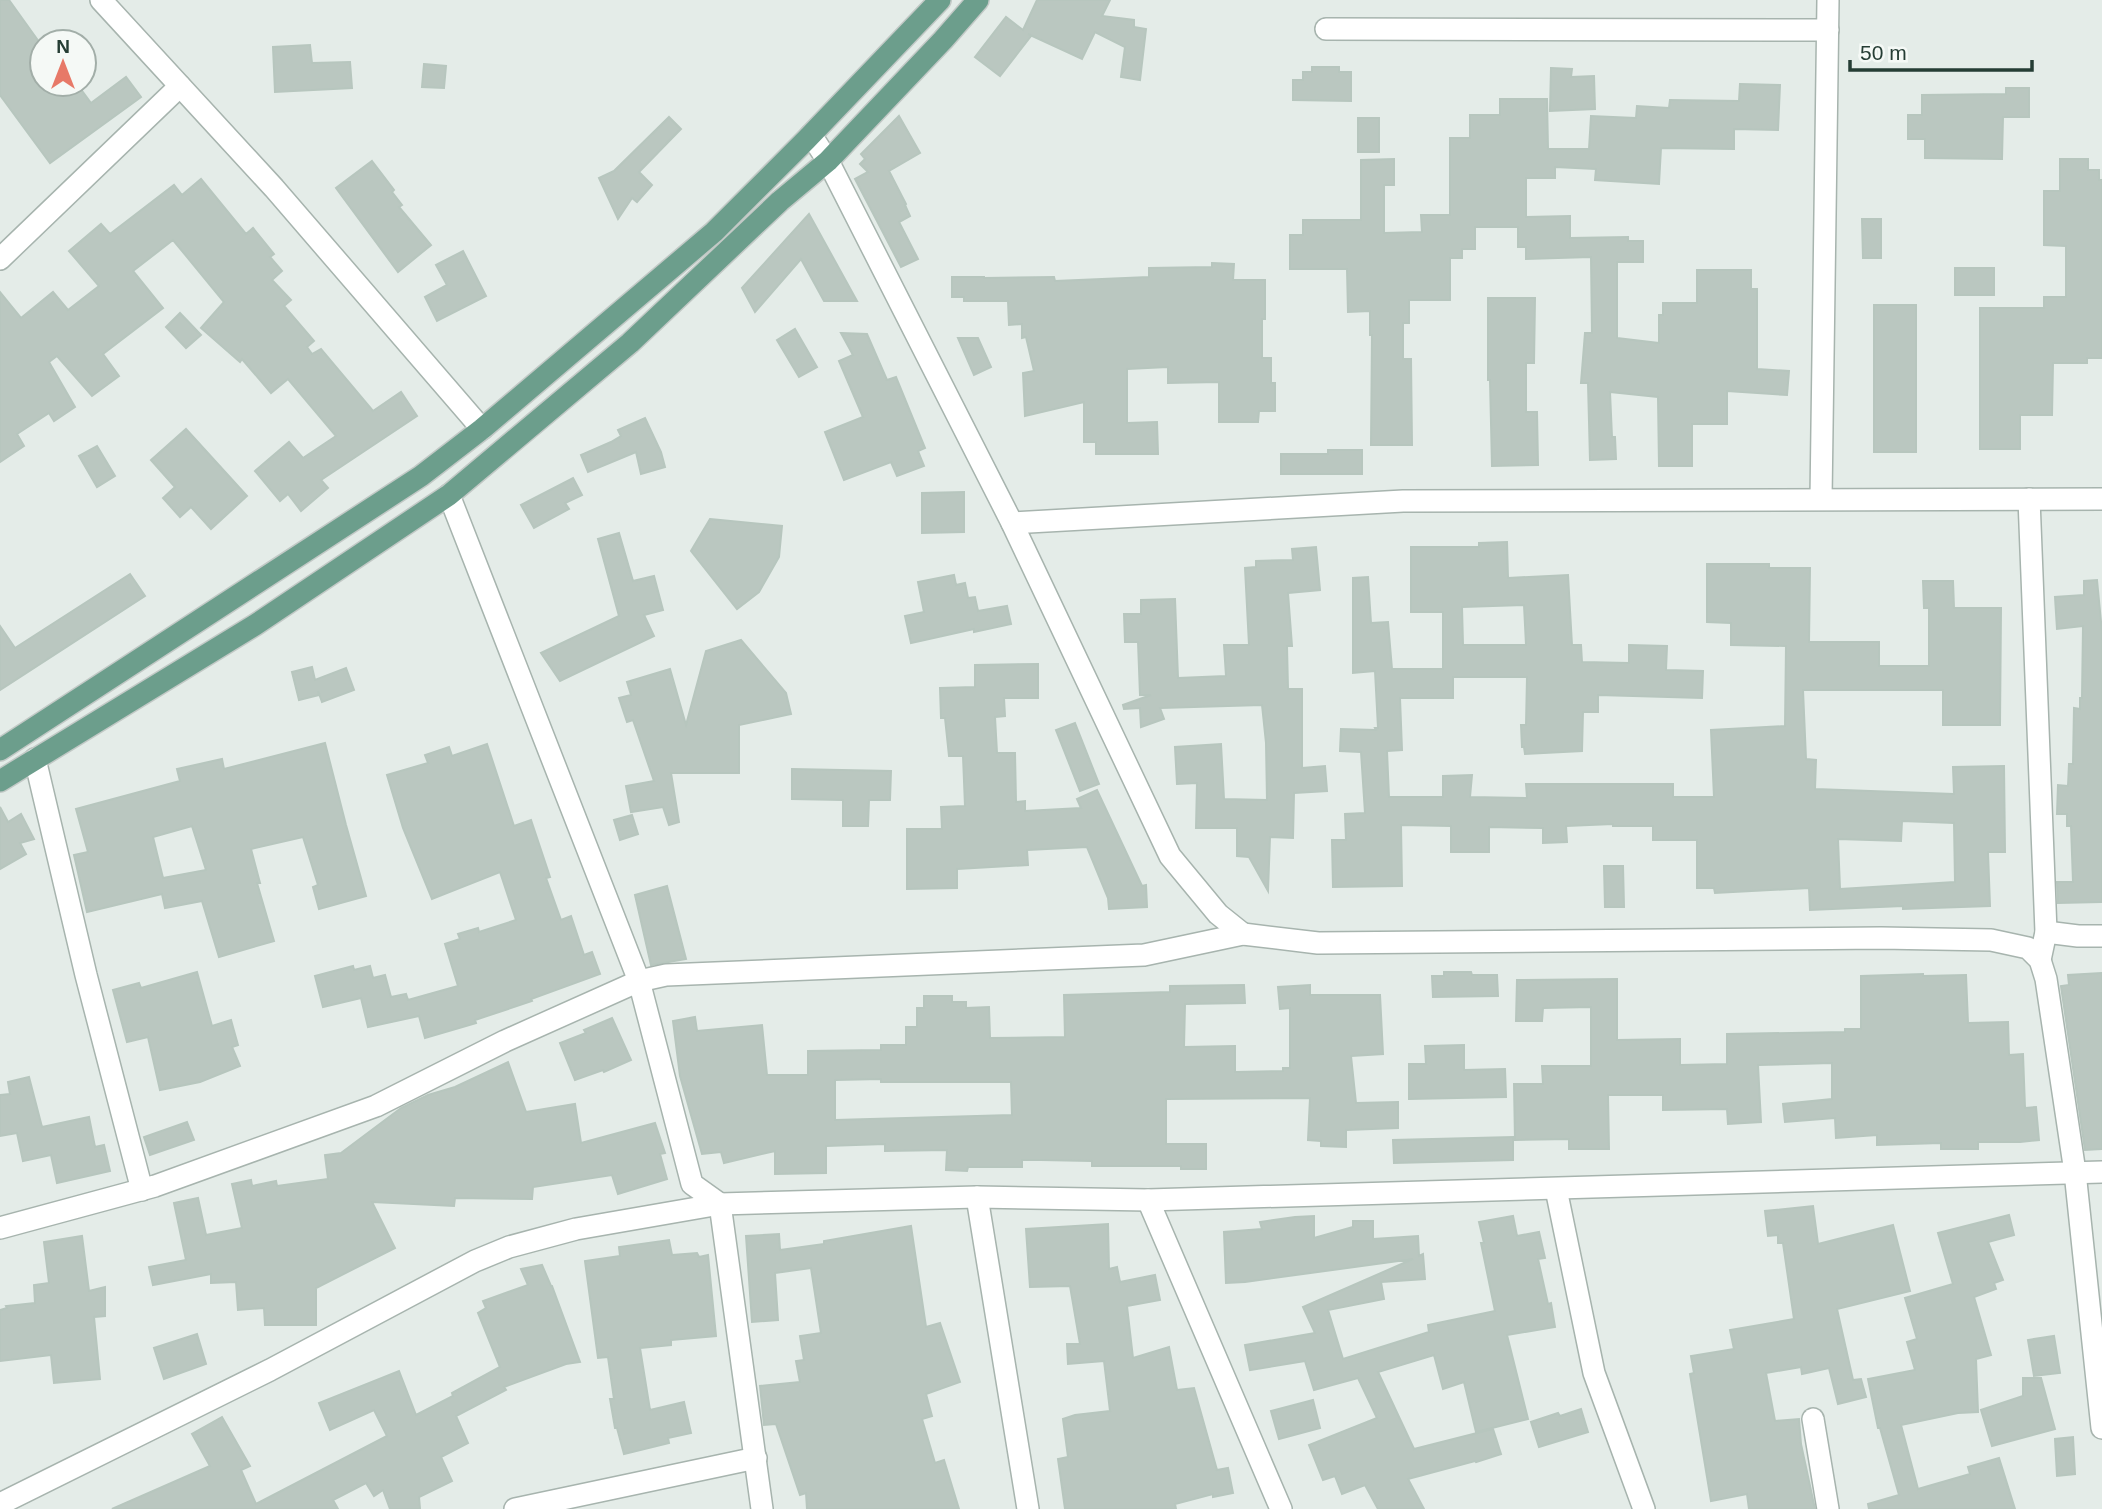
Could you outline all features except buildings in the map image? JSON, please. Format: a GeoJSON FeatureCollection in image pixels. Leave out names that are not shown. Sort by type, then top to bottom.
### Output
{"type":"FeatureCollection","features":[{"type":"Feature","properties":{"kind":"main road"},"geometry":{"type":"LineString","coordinates":[[0,750],[421,476],[482,429],[714,232],[940,0]]}},
{"type":"Feature","properties":{"kind":"main road"},"geometry":{"type":"LineString","coordinates":[[0,781],[256,625],[449,495],[630,343],[780,201],[828,161],[978,0]]}},
{"type":"Feature","properties":{"kind":"street"},"geometry":{"type":"LineString","coordinates":[[101,0],[274,188],[482,429]]}},
{"type":"Feature","properties":{"kind":"street"},"geometry":{"type":"LineString","coordinates":[[1821,499],[1828,0]]}},
{"type":"Feature","properties":{"kind":"street"},"geometry":{"type":"LineString","coordinates":[[1326,29],[1828,30]]}},
{"type":"Feature","properties":{"kind":"street"},"geometry":{"type":"LineString","coordinates":[[0,259],[180,86]]}},
{"type":"Feature","properties":{"kind":"street"},"geometry":{"type":"LineString","coordinates":[[811,135],[828,161],[1012,523],[1170,856],[1218,914],[1243,934]]}},
{"type":"Feature","properties":{"kind":"street"},"geometry":{"type":"LineString","coordinates":[[449,495],[639,981],[692,1184],[720,1204],[762,1509]]}},
{"type":"Feature","properties":{"kind":"street"},"geometry":{"type":"LineString","coordinates":[[2029,499],[2046,932],[2040,960]]}},
{"type":"Feature","properties":{"kind":"street"},"geometry":{"type":"LineString","coordinates":[[1012,523],[1403,501],[2102,499]]}},
{"type":"Feature","properties":{"kind":"street"},"geometry":{"type":"LineString","coordinates":[[35,759],[86,975],[142,1190]]}},
{"type":"Feature","properties":{"kind":"street"},"geometry":{"type":"LineString","coordinates":[[2046,932],[2102,936]]}},
{"type":"Feature","properties":{"kind":"street"},"geometry":{"type":"LineString","coordinates":[[0,1228],[142,1190],[376,1106],[505,1041],[639,981],[666,975],[1144,955],[1243,934],[1318,943],[1881,937],[1991,940],[2028,948],[2040,960],[2046,979],[2075,1172],[2102,1428]]}},
{"type":"Feature","properties":{"kind":"street"},"geometry":{"type":"LineString","coordinates":[[0,1504],[270,1370],[475,1261],[509,1247],[576,1229],[720,1204],[977,1197],[1148,1199],[2102,1172]]}},
{"type":"Feature","properties":{"kind":"street"},"geometry":{"type":"LineString","coordinates":[[1556,1189],[1594,1373],[1644,1509]]}},
{"type":"Feature","properties":{"kind":"street"},"geometry":{"type":"LineString","coordinates":[[977,1197],[1028,1509]]}},
{"type":"Feature","properties":{"kind":"street"},"geometry":{"type":"LineString","coordinates":[[1148,1199],[1281,1509]]}},
{"type":"Feature","properties":{"kind":"street"},"geometry":{"type":"LineString","coordinates":[[1814,1419],[1828,1509]]}},
{"type":"Feature","properties":{"kind":"street"},"geometry":{"type":"LineString","coordinates":[[515,1509],[756,1458]]}}]}
